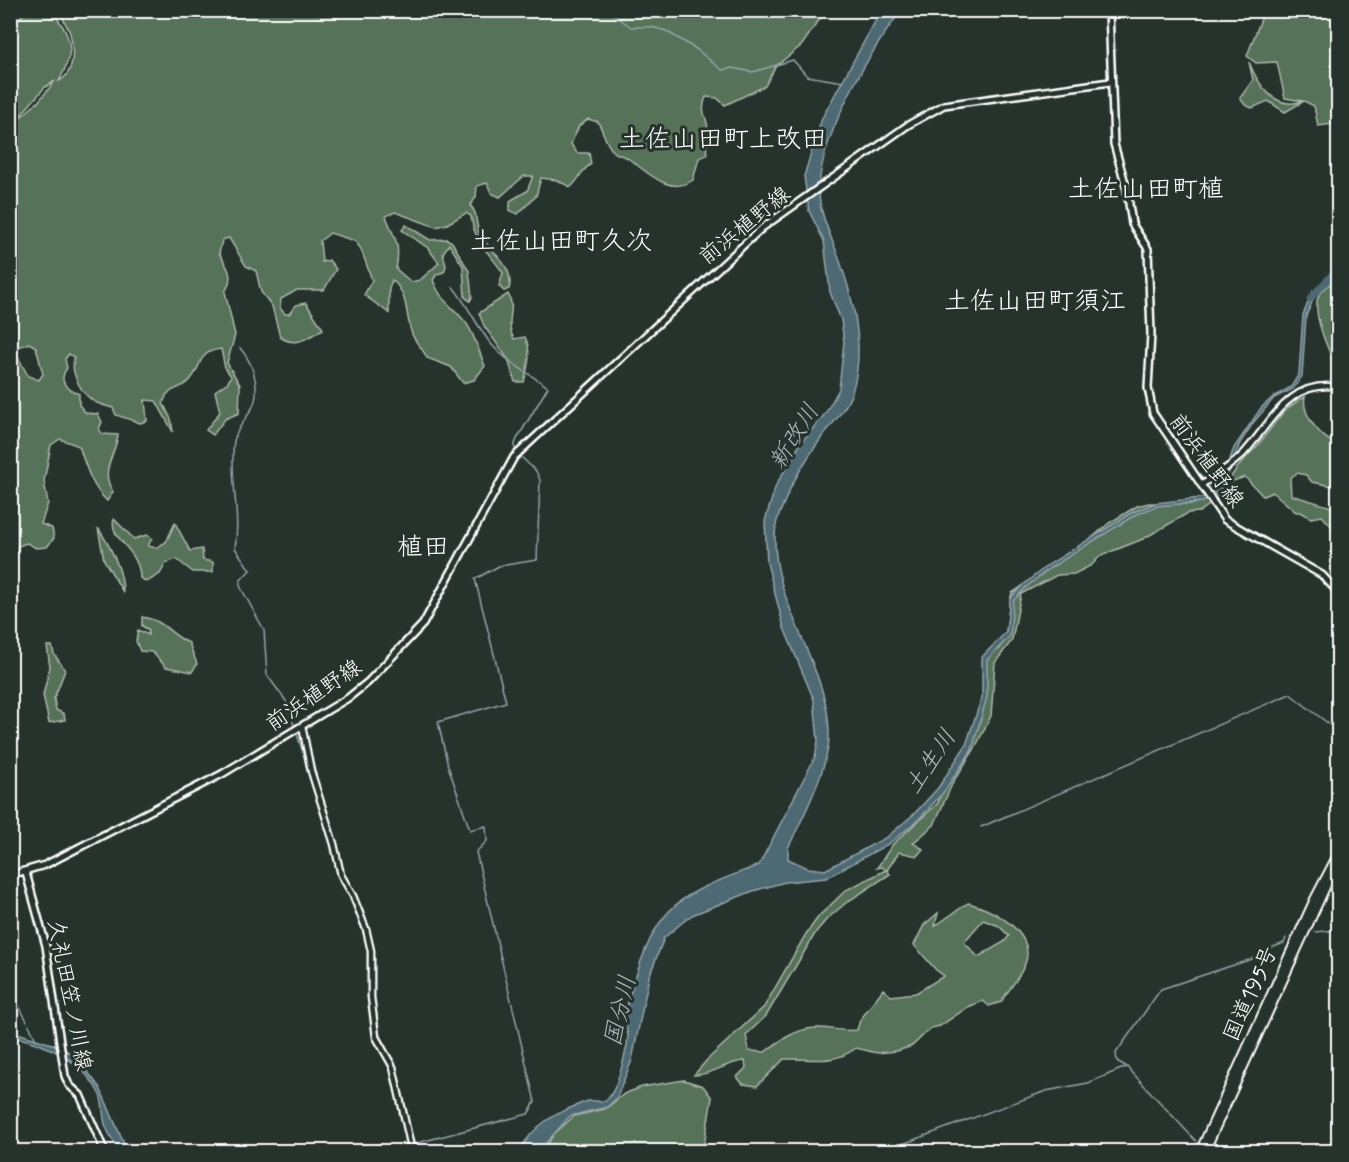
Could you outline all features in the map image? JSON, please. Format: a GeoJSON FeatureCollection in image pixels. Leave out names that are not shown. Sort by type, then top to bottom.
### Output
{"type":"FeatureCollection","features":[{"type":"Feature","properties":{"kind":"highway","name":"国道195号"},"geometry":{"type":"LineString","coordinates":[[1199,1152],[1314,899],[1338,853]]}},
{"type":"Feature","properties":{"kind":"highway","name":"国道195号"},"geometry":{"type":"LineString","coordinates":[[1205,1152],[1338,861]]}},
{"type":"Feature","properties":{"kind":"main road"},"geometry":{"type":"LineString","coordinates":[[1109,10],[1110,82]]}},
{"type":"Feature","properties":{"kind":"main road","name":"前浜植野線"},"geometry":{"type":"LineString","coordinates":[[10,875],[26,873],[165,804],[302,726],[357,691],[418,631],[514,457],[750,238],[908,125],[944,105],[1110,82],[1113,137],[1127,190],[1131,218],[1148,249],[1151,334],[1148,388],[1153,413],[1225,520],[1313,569],[1327,579],[1338,592]]}},
{"type":"Feature","properties":{"kind":"main road","name":"久礼田笠ノ川線"},"geometry":{"type":"LineString","coordinates":[[26,873],[46,946],[65,1072],[69,1085],[80,1095],[86,1106],[105,1152]]}},
{"type":"Feature","properties":{"kind":"street"},"geometry":{"type":"LineString","coordinates":[[1201,484],[1244,452],[1278,408],[1293,398],[1320,387],[1338,387]]}},
{"type":"Feature","properties":{"kind":"street"},"geometry":{"type":"LineString","coordinates":[[302,726],[311,771],[334,844],[341,875],[353,896],[366,929],[371,951],[371,997],[376,1037],[393,1067],[412,1152]]}},
{"type":"Feature","properties":{"kind":"green space"},"geometry":{"type":"Polygon","coordinates":[[[29,11],[57,11],[55,15],[66,33],[70,48],[67,63],[59,81],[68,73],[72,60],[70,33],[60,11],[831,11],[821,17],[802,45],[776,66],[765,86],[725,105],[717,98],[706,97],[703,107],[708,125],[707,155],[699,158],[693,180],[676,185],[660,181],[629,159],[613,151],[598,122],[588,119],[579,126],[571,144],[577,153],[589,153],[591,164],[571,187],[556,180],[541,178],[536,196],[518,214],[510,211],[510,201],[527,191],[533,176],[524,176],[500,197],[491,193],[487,183],[477,186],[476,197],[470,206],[473,208],[483,239],[508,272],[509,289],[504,291],[499,286],[503,273],[479,241],[471,216],[466,213],[447,224],[436,227],[395,212],[386,216],[397,246],[396,269],[411,282],[420,280],[439,263],[428,248],[402,230],[406,225],[430,240],[447,239],[452,242],[469,271],[472,297],[470,301],[465,297],[463,266],[449,244],[443,253],[446,266],[444,272],[437,274],[433,280],[442,297],[466,323],[475,341],[485,366],[474,380],[463,383],[451,367],[427,358],[412,334],[404,298],[392,280],[389,289],[389,313],[364,295],[372,280],[361,249],[355,241],[330,233],[320,241],[322,262],[329,260],[336,269],[324,290],[297,290],[281,299],[280,308],[285,314],[289,314],[296,305],[306,303],[323,329],[302,341],[292,342],[280,337],[272,306],[261,292],[256,271],[246,266],[229,238],[222,240],[219,253],[230,277],[225,292],[235,335],[227,363],[240,385],[239,413],[225,419],[213,435],[206,430],[220,412],[215,391],[228,382],[231,376],[225,368],[221,349],[203,357],[193,377],[167,394],[163,403],[171,419],[173,432],[156,401],[145,400],[147,421],[140,423],[116,415],[113,408],[90,398],[85,394],[75,376],[74,357],[69,354],[65,359],[67,368],[63,381],[71,390],[79,394],[79,405],[86,413],[98,414],[102,422],[99,429],[102,434],[118,435],[107,477],[113,492],[107,501],[101,495],[90,475],[79,446],[60,439],[51,445],[44,481],[48,503],[41,524],[52,528],[54,538],[47,547],[36,548],[27,543],[18,546],[16,560],[11,565],[10,23],[29,11]],[[55,81],[45,87],[14,123],[38,102],[55,81]],[[29,343],[15,351],[28,376],[39,380],[43,374],[36,347],[29,343]]]}},
{"type":"Feature","properties":{"kind":"green space"},"geometry":{"type":"Polygon","coordinates":[[[1264,11],[1336,11],[1338,13],[1338,118],[1333,124],[1318,126],[1314,106],[1304,101],[1285,112],[1268,101],[1252,108],[1245,105],[1240,98],[1253,80],[1249,62],[1257,79],[1269,94],[1284,102],[1303,101],[1285,98],[1277,62],[1256,63],[1247,56],[1264,11]]]}},
{"type":"Feature","properties":{"kind":"green space"},"geometry":{"type":"Polygon","coordinates":[[[1338,277],[1338,370],[1322,332],[1317,301],[1320,293],[1338,277]]]}},
{"type":"Feature","properties":{"kind":"green space"},"geometry":{"type":"Polygon","coordinates":[[[508,294],[511,305],[511,333],[514,339],[525,337],[529,353],[524,382],[515,382],[508,359],[484,326],[479,313],[508,294]]]}},
{"type":"Feature","properties":{"kind":"green space"},"geometry":{"type":"Polygon","coordinates":[[[1305,397],[1309,419],[1319,432],[1338,445],[1338,487],[1312,482],[1306,475],[1297,473],[1290,478],[1291,495],[1338,509],[1338,549],[1336,531],[1322,516],[1311,518],[1301,512],[1296,512],[1273,492],[1263,496],[1245,477],[1233,481],[1218,499],[1199,512],[1188,513],[1143,539],[1100,556],[1092,565],[1074,574],[1057,575],[1021,594],[1012,640],[995,663],[991,716],[974,750],[953,782],[934,825],[913,843],[923,849],[917,856],[899,852],[887,870],[890,874],[847,902],[827,919],[816,932],[766,1016],[746,1035],[749,1051],[765,1052],[788,1036],[808,1029],[857,1030],[860,1020],[883,989],[891,996],[916,993],[944,976],[914,945],[924,925],[938,913],[935,926],[968,903],[999,916],[1009,923],[1024,940],[1027,950],[1026,961],[1001,1002],[989,1006],[983,1001],[968,1007],[940,1026],[931,1028],[912,1046],[897,1051],[877,1053],[856,1048],[831,1059],[784,1059],[757,1086],[743,1084],[737,1077],[746,1068],[745,1061],[694,1075],[764,1007],[806,934],[819,916],[846,890],[886,870],[882,867],[877,868],[893,844],[938,803],[943,787],[969,750],[981,719],[985,662],[991,651],[998,650],[1005,637],[1012,593],[1079,549],[1109,523],[1137,506],[1149,503],[1193,504],[1208,498],[1232,481],[1229,480],[1236,469],[1280,416],[1290,406],[1305,397]],[[983,920],[964,942],[978,957],[1004,942],[1009,936],[999,926],[983,920]]]}},
{"type":"Feature","properties":{"kind":"green space"},"geometry":{"type":"Polygon","coordinates":[[[114,519],[134,539],[147,535],[152,538],[148,546],[156,548],[166,542],[175,523],[190,551],[202,549],[203,560],[213,562],[213,572],[193,572],[176,559],[166,563],[160,574],[147,582],[140,578],[135,559],[116,533],[113,526],[114,519]]]}},
{"type":"Feature","properties":{"kind":"green space"},"geometry":{"type":"Polygon","coordinates":[[[98,528],[118,567],[123,592],[104,560],[98,528]]]}},
{"type":"Feature","properties":{"kind":"green space"},"geometry":{"type":"Polygon","coordinates":[[[142,617],[157,621],[189,643],[197,664],[192,672],[166,667],[152,652],[140,651],[136,641],[138,630],[148,635],[149,630],[142,626],[142,617]]]}},
{"type":"Feature","properties":{"kind":"green space"},"geometry":{"type":"Polygon","coordinates":[[[47,646],[52,646],[54,654],[65,670],[54,699],[56,710],[64,714],[65,720],[49,723],[43,695],[50,667],[47,646]]]}},
{"type":"Feature","properties":{"kind":"green space"},"geometry":{"type":"Polygon","coordinates":[[[684,1080],[703,1086],[712,1098],[703,1151],[543,1151],[554,1134],[574,1116],[605,1109],[624,1094],[642,1087],[684,1080]]]}},
{"type":"Feature","properties":{"kind":"water"},"geometry":{"type":"Polygon","coordinates":[[[881,11],[901,11],[874,51],[845,102],[824,156],[820,181],[821,209],[847,284],[856,320],[858,356],[856,374],[847,404],[801,469],[776,525],[776,553],[780,580],[821,686],[827,712],[829,738],[828,750],[819,779],[788,848],[788,859],[808,868],[825,870],[887,837],[914,814],[938,788],[966,745],[982,697],[982,657],[1006,632],[1010,599],[1023,585],[1048,565],[1133,512],[1156,503],[1201,498],[1213,492],[1225,473],[1234,448],[1261,408],[1273,397],[1291,387],[1299,374],[1303,315],[1313,291],[1316,293],[1306,316],[1302,376],[1293,389],[1274,398],[1253,423],[1240,443],[1223,488],[1203,502],[1157,506],[1135,515],[1050,568],[1013,601],[1010,636],[987,660],[987,697],[972,750],[943,793],[919,819],[890,843],[826,878],[785,882],[753,891],[692,915],[664,938],[649,977],[632,1060],[616,1099],[607,1107],[570,1116],[539,1151],[519,1152],[539,1126],[547,1120],[585,1102],[604,1101],[610,1096],[619,1076],[626,1050],[628,1036],[625,1016],[629,997],[646,948],[656,928],[668,913],[696,891],[759,865],[815,757],[818,741],[814,700],[784,628],[767,563],[765,521],[776,485],[800,444],[825,414],[839,389],[844,342],[841,320],[830,292],[824,241],[809,211],[804,176],[822,118],[881,11]]]}},
{"type":"Feature","properties":{"kind":"water"},"geometry":{"type":"Polygon","coordinates":[[[11,1031],[58,1046],[69,1052],[84,1067],[100,1088],[127,1151],[120,1151],[110,1136],[100,1095],[84,1072],[63,1055],[11,1036],[11,1031]]]}},
{"type":"Feature","properties":{"kind":"waterway"},"geometry":{"type":"LineString","coordinates":[[607,10],[631,27],[652,27],[666,31],[696,49],[722,70],[732,68],[753,72],[793,60],[807,76],[843,82]]}},
{"type":"Feature","properties":{"kind":"waterway","name":"土生川"},"geometry":{"type":"LineString","coordinates":[[1310,299],[1338,268]]}},
{"type":"Feature","properties":{"kind":"waterway"},"geometry":{"type":"LineString","coordinates":[[453,287],[492,345],[548,387],[517,439],[514,446],[516,451]]}},
{"type":"Feature","properties":{"kind":"waterway"},"geometry":{"type":"LineString","coordinates":[[240,348],[252,370],[256,389],[253,407],[234,441],[233,468],[237,521],[235,548],[250,570],[240,581],[240,586],[264,630],[267,675],[286,701],[309,771]]}},
{"type":"Feature","properties":{"kind":"waterway"},"geometry":{"type":"LineString","coordinates":[[416,1150],[417,1143],[528,1114],[535,1102],[476,852],[487,841],[486,826],[470,830],[448,766],[438,722],[506,702],[475,579],[499,566],[537,560],[540,480],[536,471],[519,455]]}},
{"type":"Feature","properties":{"kind":"waterway"},"geometry":{"type":"LineString","coordinates":[[981,827],[1290,694],[1338,731]]}},
{"type":"Feature","properties":{"kind":"waterway"},"geometry":{"type":"LineString","coordinates":[[332,845],[338,876],[353,901]]}},
{"type":"Feature","properties":{"kind":"waterway"},"geometry":{"type":"LineString","coordinates":[[1315,932],[1338,930]]}},
{"type":"Feature","properties":{"kind":"waterway"},"geometry":{"type":"LineString","coordinates":[[1196,1141],[1127,1067],[1117,1061],[1116,1053],[1161,989],[1264,955],[1271,948],[1284,943],[1286,938]]}},
{"type":"Feature","properties":{"kind":"waterway"},"geometry":{"type":"LineString","coordinates":[[368,948],[369,973]]}},
{"type":"Feature","properties":{"kind":"waterway"},"geometry":{"type":"LineString","coordinates":[[373,986],[379,1034],[395,1065],[416,1152]]}},
{"type":"Feature","properties":{"kind":"waterway"},"geometry":{"type":"LineString","coordinates":[[10,989],[27,1021]]}},
{"type":"Feature","properties":{"kind":"waterway"},"geometry":{"type":"LineString","coordinates":[[29,1025],[36,1040]]}},
{"type":"Feature","properties":{"kind":"waterway"},"geometry":{"type":"LineString","coordinates":[[881,1152],[1046,1091],[1088,1083],[1126,1067]]}},
{"type":"Feature","properties":{"kind":"district","name":"土佐山田町上改田"},"geometry":{"type":"Point","coordinates":[723,140]}},
{"type":"Feature","properties":{"kind":"district","name":"土佐山田町植"},"geometry":{"type":"Point","coordinates":[1146,190]}},
{"type":"Feature","properties":{"kind":"district","name":"土佐山田町久次"},"geometry":{"type":"Point","coordinates":[561,242]}},
{"type":"Feature","properties":{"kind":"district","name":"土佐山田町須江"},"geometry":{"type":"Point","coordinates":[1035,302]}},
{"type":"Feature","properties":{"kind":"district","name":"植田"},"geometry":{"type":"Point","coordinates":[423,548]}},
{"type":"Feature","properties":{"kind":"water label","name":"新改川"},"geometry":{"type":"Point","coordinates":[795,437]}},
{"type":"Feature","properties":{"kind":"water label","name":"国分川"},"geometry":{"type":"Point","coordinates":[621,1011]}}]}
